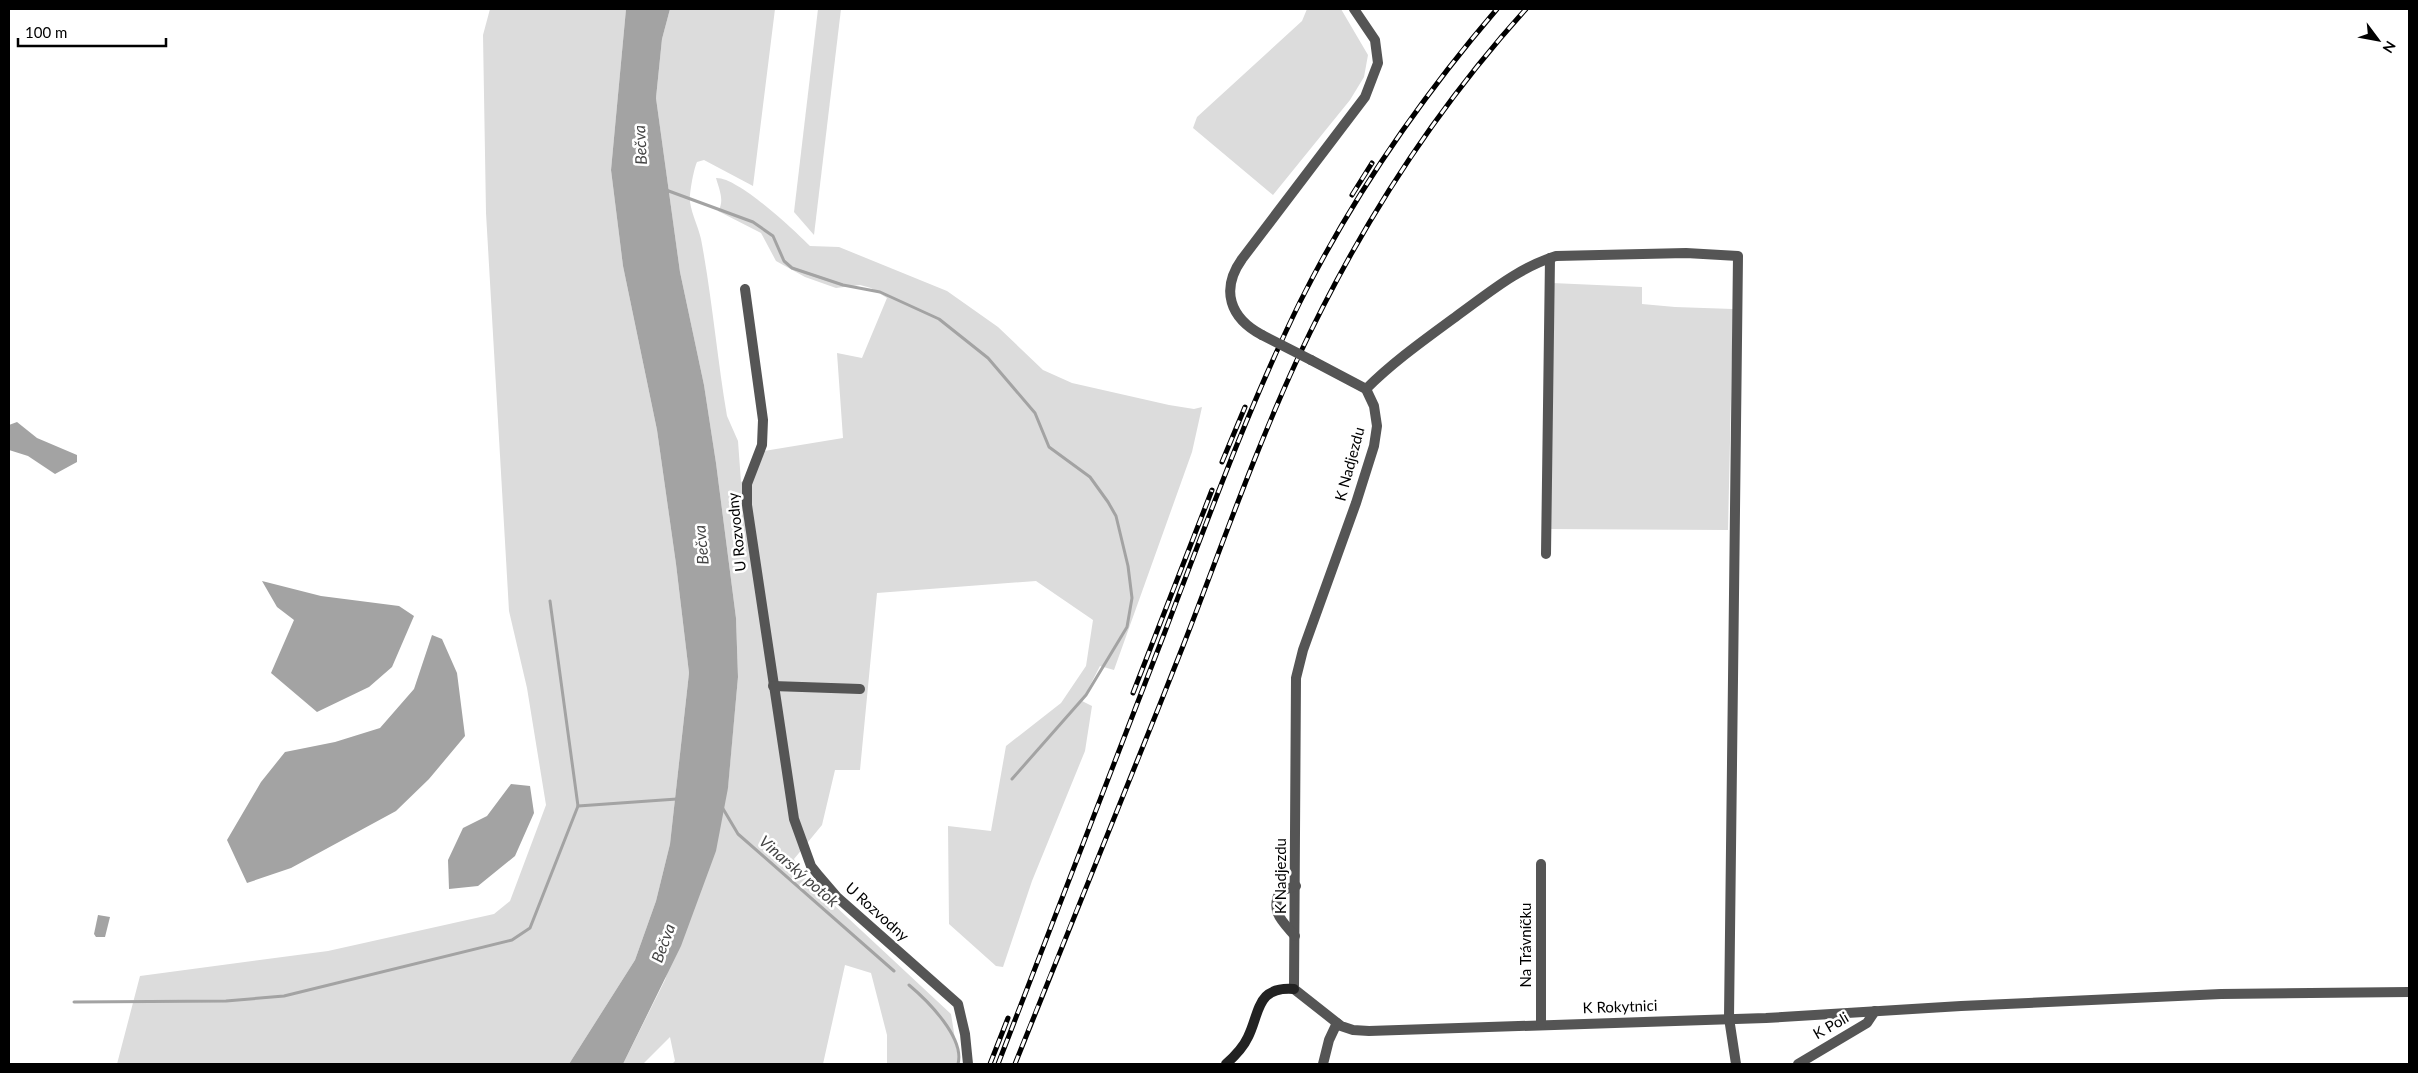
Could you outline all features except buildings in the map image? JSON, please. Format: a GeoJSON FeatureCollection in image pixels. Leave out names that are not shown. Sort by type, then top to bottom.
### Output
{"type":"FeatureCollection","features":[{"type":"Feature","properties":{"kind":"street"},"geometry":{"type":"LineString","coordinates":[[1354,9],[1375,40],[1378,63],[1365,97],[1236,267],[1230,282],[1230,297],[1238,317],[1246,325],[1366,388],[1404,355],[1507,280],[1528,266],[1550,258],[1686,253],[1738,256],[1728,1018],[1736,1064]]}},
{"type":"Feature","properties":{"kind":"street"},"geometry":{"type":"LineString","coordinates":[[1546,554],[1550,258]]}},
{"type":"Feature","properties":{"kind":"street","name":"U Rozvodny"},"geometry":{"type":"LineString","coordinates":[[744,289],[763,420],[762,445],[747,484],[747,505],[772,686],[794,819],[811,866],[837,897],[958,1004],[968,1064]]}},
{"type":"Feature","properties":{"kind":"street","name":"K Nadjezdu"},"geometry":{"type":"LineString","coordinates":[[1294,990],[1296,678],[1303,650],[1353,511],[1374,446],[1376,416],[1366,388]]}},
{"type":"Feature","properties":{"kind":"street"},"geometry":{"type":"LineString","coordinates":[[772,686],[860,689]]}},
{"type":"Feature","properties":{"kind":"street","name":"Na Trávníčku"},"geometry":{"type":"LineString","coordinates":[[1541,864],[1542,1025]]}},
{"type":"Feature","properties":{"kind":"street"},"geometry":{"type":"LineString","coordinates":[[1295,936],[1275,908],[1275,901],[1280,892],[1296,886]]}},
{"type":"Feature","properties":{"kind":"street"},"geometry":{"type":"LineString","coordinates":[[1226,1064],[1247,1040],[1261,1002],[1277,991],[1294,990]]}},
{"type":"Feature","properties":{"kind":"street","name":"K Rokytnici"},"geometry":{"type":"LineString","coordinates":[[1294,990],[1337,1023],[1353,1030],[1369,1031],[1728,1018],[2221,994],[2409,992]]}},
{"type":"Feature","properties":{"kind":"street","name":"K Poli"},"geometry":{"type":"LineString","coordinates":[[1798,1064],[1867,1023],[1875,1011]]}},
{"type":"Feature","properties":{"kind":"street"},"geometry":{"type":"LineString","coordinates":[[1323,1064],[1329,1040],[1337,1023]]}},
{"type":"Feature","properties":{"kind":"shaded area"},"geometry":{"type":"Polygon","coordinates":[[[490,9],[626,9],[611,170],[623,266],[657,430],[689,673],[670,844],[656,901],[635,960],[569,1064],[117,1064],[140,976],[328,951],[494,914],[510,901],[546,805],[527,688],[509,611],[486,213],[483,35],[490,9]]]}},
{"type":"Feature","properties":{"kind":"shaded area"},"geometry":{"type":"Polygon","coordinates":[[[670,9],[775,9],[753,186],[704,160],[697,162],[690,193],[691,207],[701,239],[705,261],[727,416],[738,441],[741,482],[754,476],[764,451],[843,438],[837,353],[862,358],[887,298],[871,288],[860,285],[836,288],[805,277],[776,261],[761,233],[718,211],[721,199],[716,178],[726,180],[738,186],[765,205],[810,246],[839,247],[947,291],[998,327],[1043,370],[1072,383],[1169,405],[1194,409],[1202,407],[1192,452],[1114,670],[1100,666],[1082,701],[1092,706],[1085,751],[1032,881],[1003,967],[996,966],[949,924],[948,826],[991,831],[1006,746],[1061,703],[1086,666],[1093,620],[1036,581],[877,593],[860,770],[835,770],[822,825],[794,859],[803,876],[951,1014],[959,1064],[887,1064],[887,1035],[871,973],[845,965],[823,1064],[672,1064],[675,1061],[670,1037],[643,1064],[623,1064],[665,980],[728,787],[738,677],[736,618],[716,463],[704,385],[680,272],[656,98],[662,39],[670,9]]]}},
{"type":"Feature","properties":{"kind":"shaded area"},"geometry":{"type":"Polygon","coordinates":[[[818,9],[841,9],[814,235],[794,212],[818,9]]]}},
{"type":"Feature","properties":{"kind":"shaded area"},"geometry":{"type":"Polygon","coordinates":[[[1307,9],[1341,9],[1368,55],[1364,77],[1350,100],[1273,195],[1193,128],[1197,117],[1302,21],[1307,9]]]}},
{"type":"Feature","properties":{"kind":"shaded area"},"geometry":{"type":"Polygon","coordinates":[[[1552,283],[1642,287],[1642,304],[1733,309],[1728,530],[1548,529],[1552,283]]]}},
{"type":"Feature","properties":{"kind":"water","name":"Bečva"},"geometry":{"type":"Polygon","coordinates":[[[626,9],[670,9],[662,39],[656,98],[680,272],[704,385],[716,463],[736,618],[738,677],[728,788],[716,851],[681,946],[623,1064],[569,1064],[635,960],[656,901],[670,844],[689,673],[657,430],[623,266],[611,170],[626,9]]]}},
{"type":"Feature","properties":{"kind":"water"},"geometry":{"type":"Polygon","coordinates":[[[17,422],[37,438],[77,455],[77,462],[55,474],[28,456],[9,450],[9,425],[17,422]]]}},
{"type":"Feature","properties":{"kind":"water"},"geometry":{"type":"Polygon","coordinates":[[[262,581],[321,596],[399,606],[414,616],[392,667],[369,687],[317,712],[271,673],[294,620],[277,607],[262,581]]]}},
{"type":"Feature","properties":{"kind":"water"},"geometry":{"type":"Polygon","coordinates":[[[432,635],[442,639],[457,673],[465,736],[429,779],[396,811],[291,868],[247,883],[227,840],[261,782],[285,752],[335,742],[380,728],[414,689],[432,635]]]}},
{"type":"Feature","properties":{"kind":"water"},"geometry":{"type":"Polygon","coordinates":[[[511,784],[530,786],[534,813],[515,856],[478,886],[449,889],[448,860],[463,828],[487,816],[511,784]]]}},
{"type":"Feature","properties":{"kind":"water"},"geometry":{"type":"Polygon","coordinates":[[[98,915],[110,917],[105,937],[96,937],[94,934],[98,915]]]}},
{"type":"Feature","properties":{"kind":"waterway"},"geometry":{"type":"LineString","coordinates":[[666,190],[753,222],[773,236],[784,261],[792,268],[843,285],[880,292],[939,319],[988,358],[1035,413],[1049,447],[1090,477],[1108,502],[1116,516],[1128,566],[1132,598],[1127,627],[1086,695],[1012,779]]}},
{"type":"Feature","properties":{"kind":"waterway"},"geometry":{"type":"LineString","coordinates":[[550,601],[578,806]]}},
{"type":"Feature","properties":{"kind":"waterway"},"geometry":{"type":"LineString","coordinates":[[74,1002],[226,1001],[284,996],[512,940],[530,928],[578,806],[677,799]]}},
{"type":"Feature","properties":{"kind":"waterway","name":"Vinarský potok"},"geometry":{"type":"LineString","coordinates":[[722,807],[738,834],[894,971]]}},
{"type":"Feature","properties":{"kind":"waterway","name":"Vinarský potok"},"geometry":{"type":"LineString","coordinates":[[909,985],[935,1010],[951,1032],[959,1054],[958,1064]]}},
{"type":"Feature","properties":{"kind":"railway"},"geometry":{"type":"LineString","coordinates":[[998,1064],[1229,464],[1281,342],[1300,302],[1365,186],[1441,78],[1497,9]]}},
{"type":"Feature","properties":{"kind":"railway"},"geometry":{"type":"LineString","coordinates":[[1015,1064],[1183,646],[1252,466],[1297,360],[1344,266],[1398,176],[1459,90],[1526,9]]}},
{"type":"Feature","properties":{"kind":"railway"},"geometry":{"type":"LineString","coordinates":[[1352,195],[1372,163]]}},
{"type":"Feature","properties":{"kind":"railway"},"geometry":{"type":"LineString","coordinates":[[1222,462],[1245,407]]}},
{"type":"Feature","properties":{"kind":"railway"},"geometry":{"type":"LineString","coordinates":[[1133,693],[1212,490]]}},
{"type":"Feature","properties":{"kind":"railway"},"geometry":{"type":"LineString","coordinates":[[990,1064],[1008,1018]]}}]}
